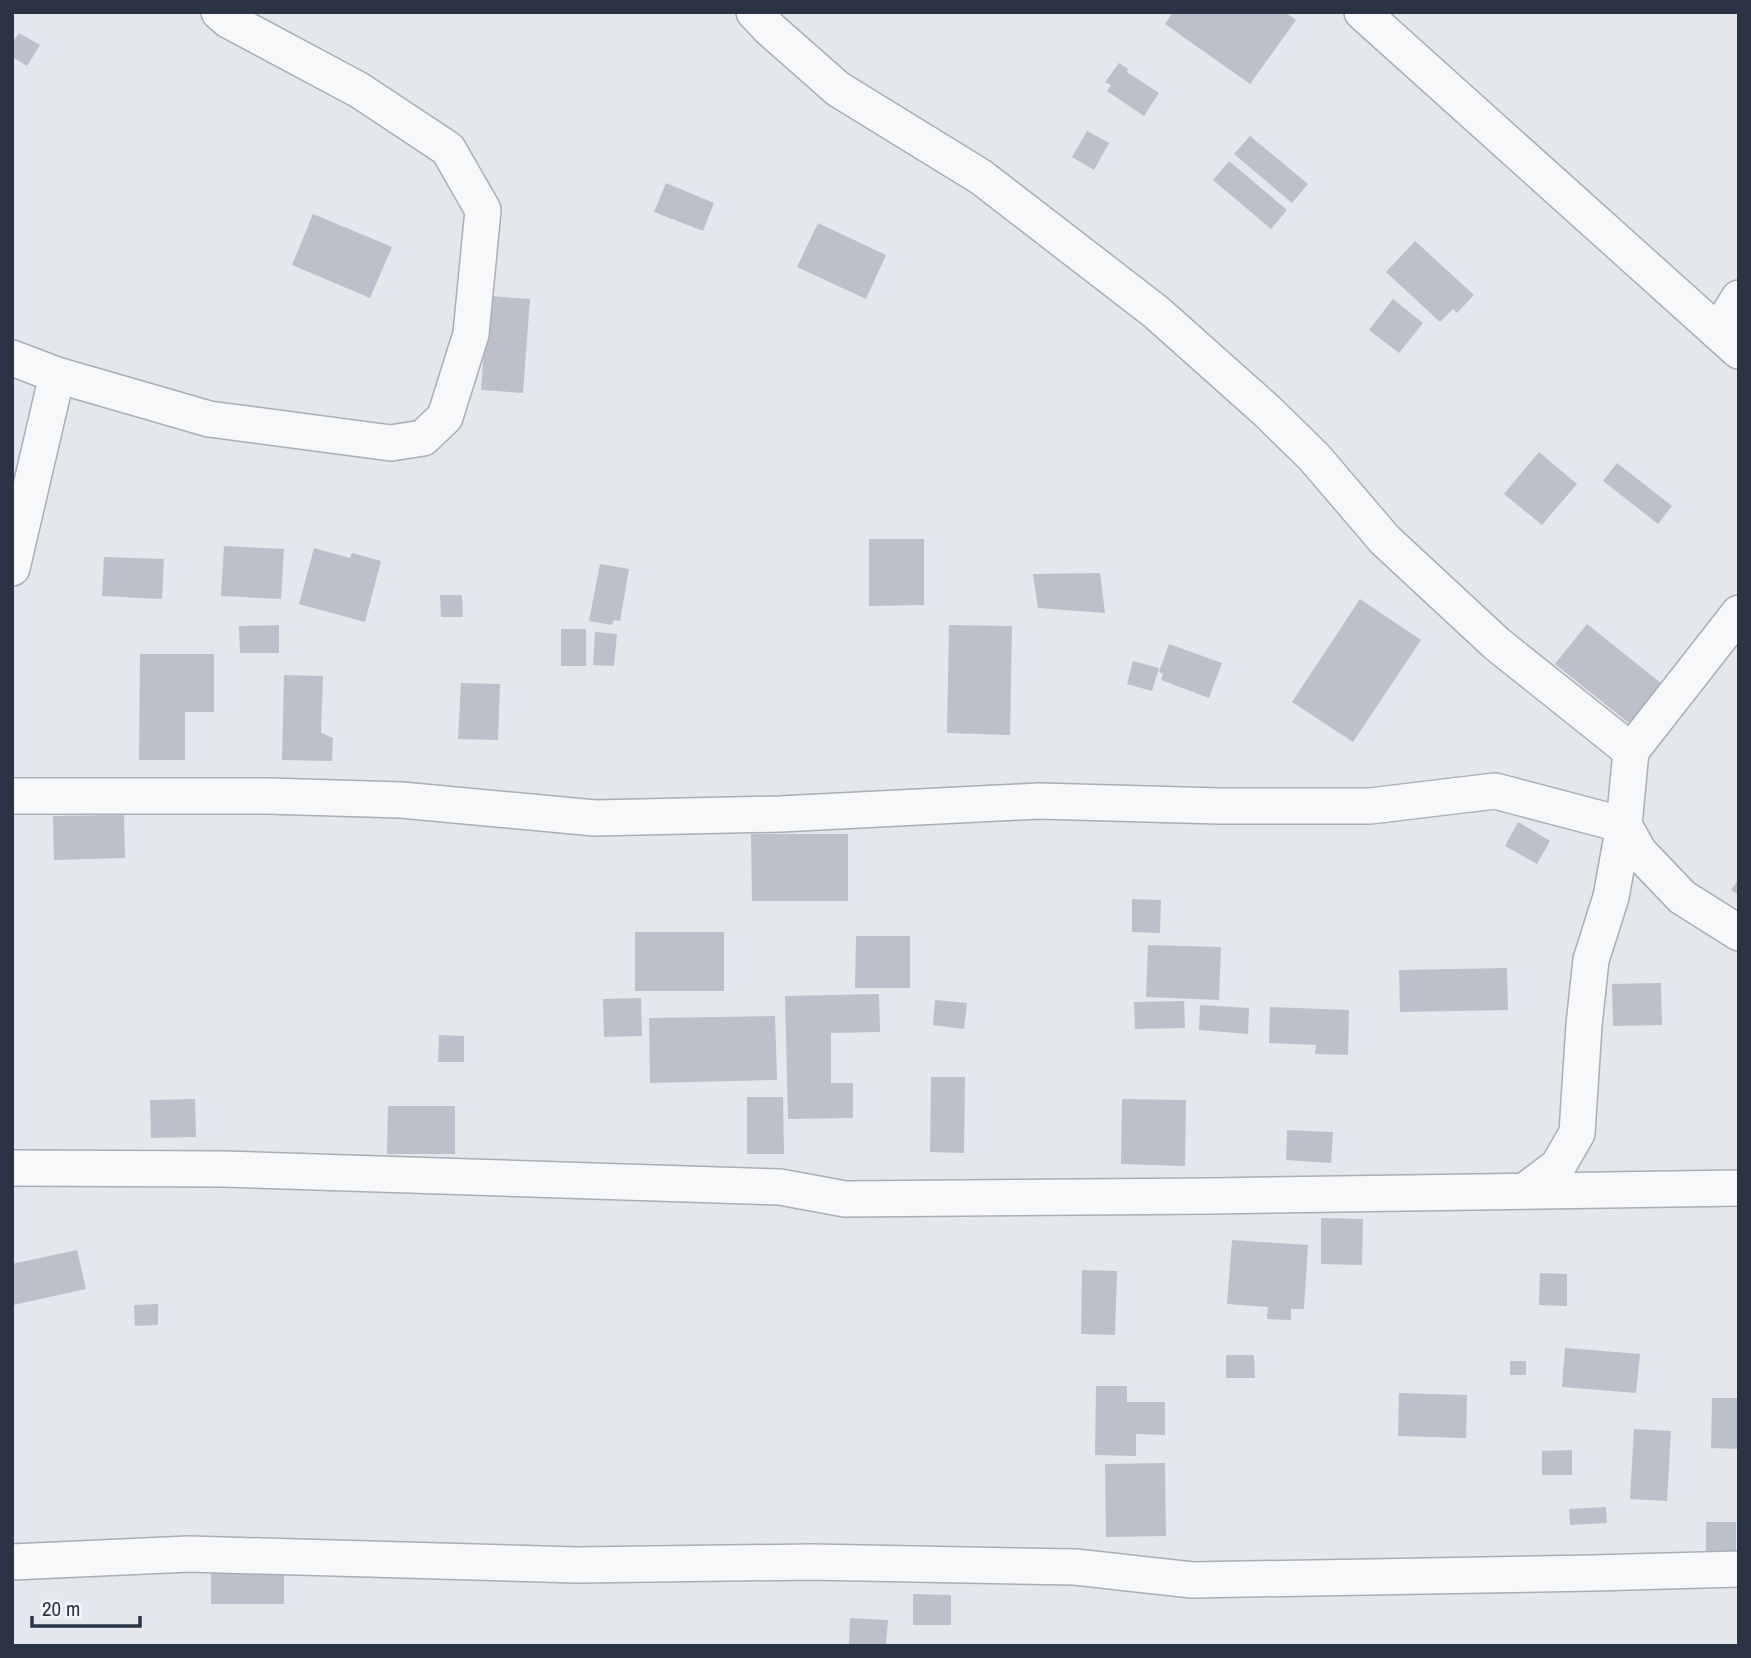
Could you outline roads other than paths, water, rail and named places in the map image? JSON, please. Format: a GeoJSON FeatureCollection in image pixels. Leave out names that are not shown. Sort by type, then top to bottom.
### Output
{"type":"FeatureCollection","features":[{"type":"Feature","properties":{"kind":"street"},"geometry":{"type":"LineString","coordinates":[[12,358],[57,375],[208,419],[391,443],[423,438],[445,416],[471,334],[484,210],[448,149],[359,90],[228,20],[219,12]]}},
{"type":"Feature","properties":{"kind":"street"},"geometry":{"type":"LineString","coordinates":[[754,12],[769,29],[838,89],[981,177],[1156,312],[1267,411],[1314,457],[1385,540],[1497,644],[1631,751]]}},
{"type":"Feature","properties":{"kind":"street"},"geometry":{"type":"LineString","coordinates":[[1362,12],[1728,341],[1739,298]]}},
{"type":"Feature","properties":{"kind":"street"},"geometry":{"type":"LineString","coordinates":[[12,568],[57,375]]}},
{"type":"Feature","properties":{"kind":"street"},"geometry":{"type":"LineString","coordinates":[[1526,1190],[1558,1166],[1577,1133],[1591,960],[1611,897],[1624,825],[1631,751],[1739,613]]}},
{"type":"Feature","properties":{"kind":"street"},"geometry":{"type":"LineString","coordinates":[[12,796],[268,796],[401,800],[596,818],[779,814],[1039,801],[1219,806],[1370,806],[1495,791],[1624,825],[1639,852],[1682,897],[1739,933]]}},
{"type":"Feature","properties":{"kind":"street"},"geometry":{"type":"LineString","coordinates":[[12,1168],[224,1169],[780,1186],[845,1199],[1739,1188]]}},
{"type":"Feature","properties":{"kind":"street"},"geometry":{"type":"LineString","coordinates":[[12,1562],[189,1554],[577,1565],[825,1562],[1075,1567],[1192,1580],[1739,1569]]}}]}
